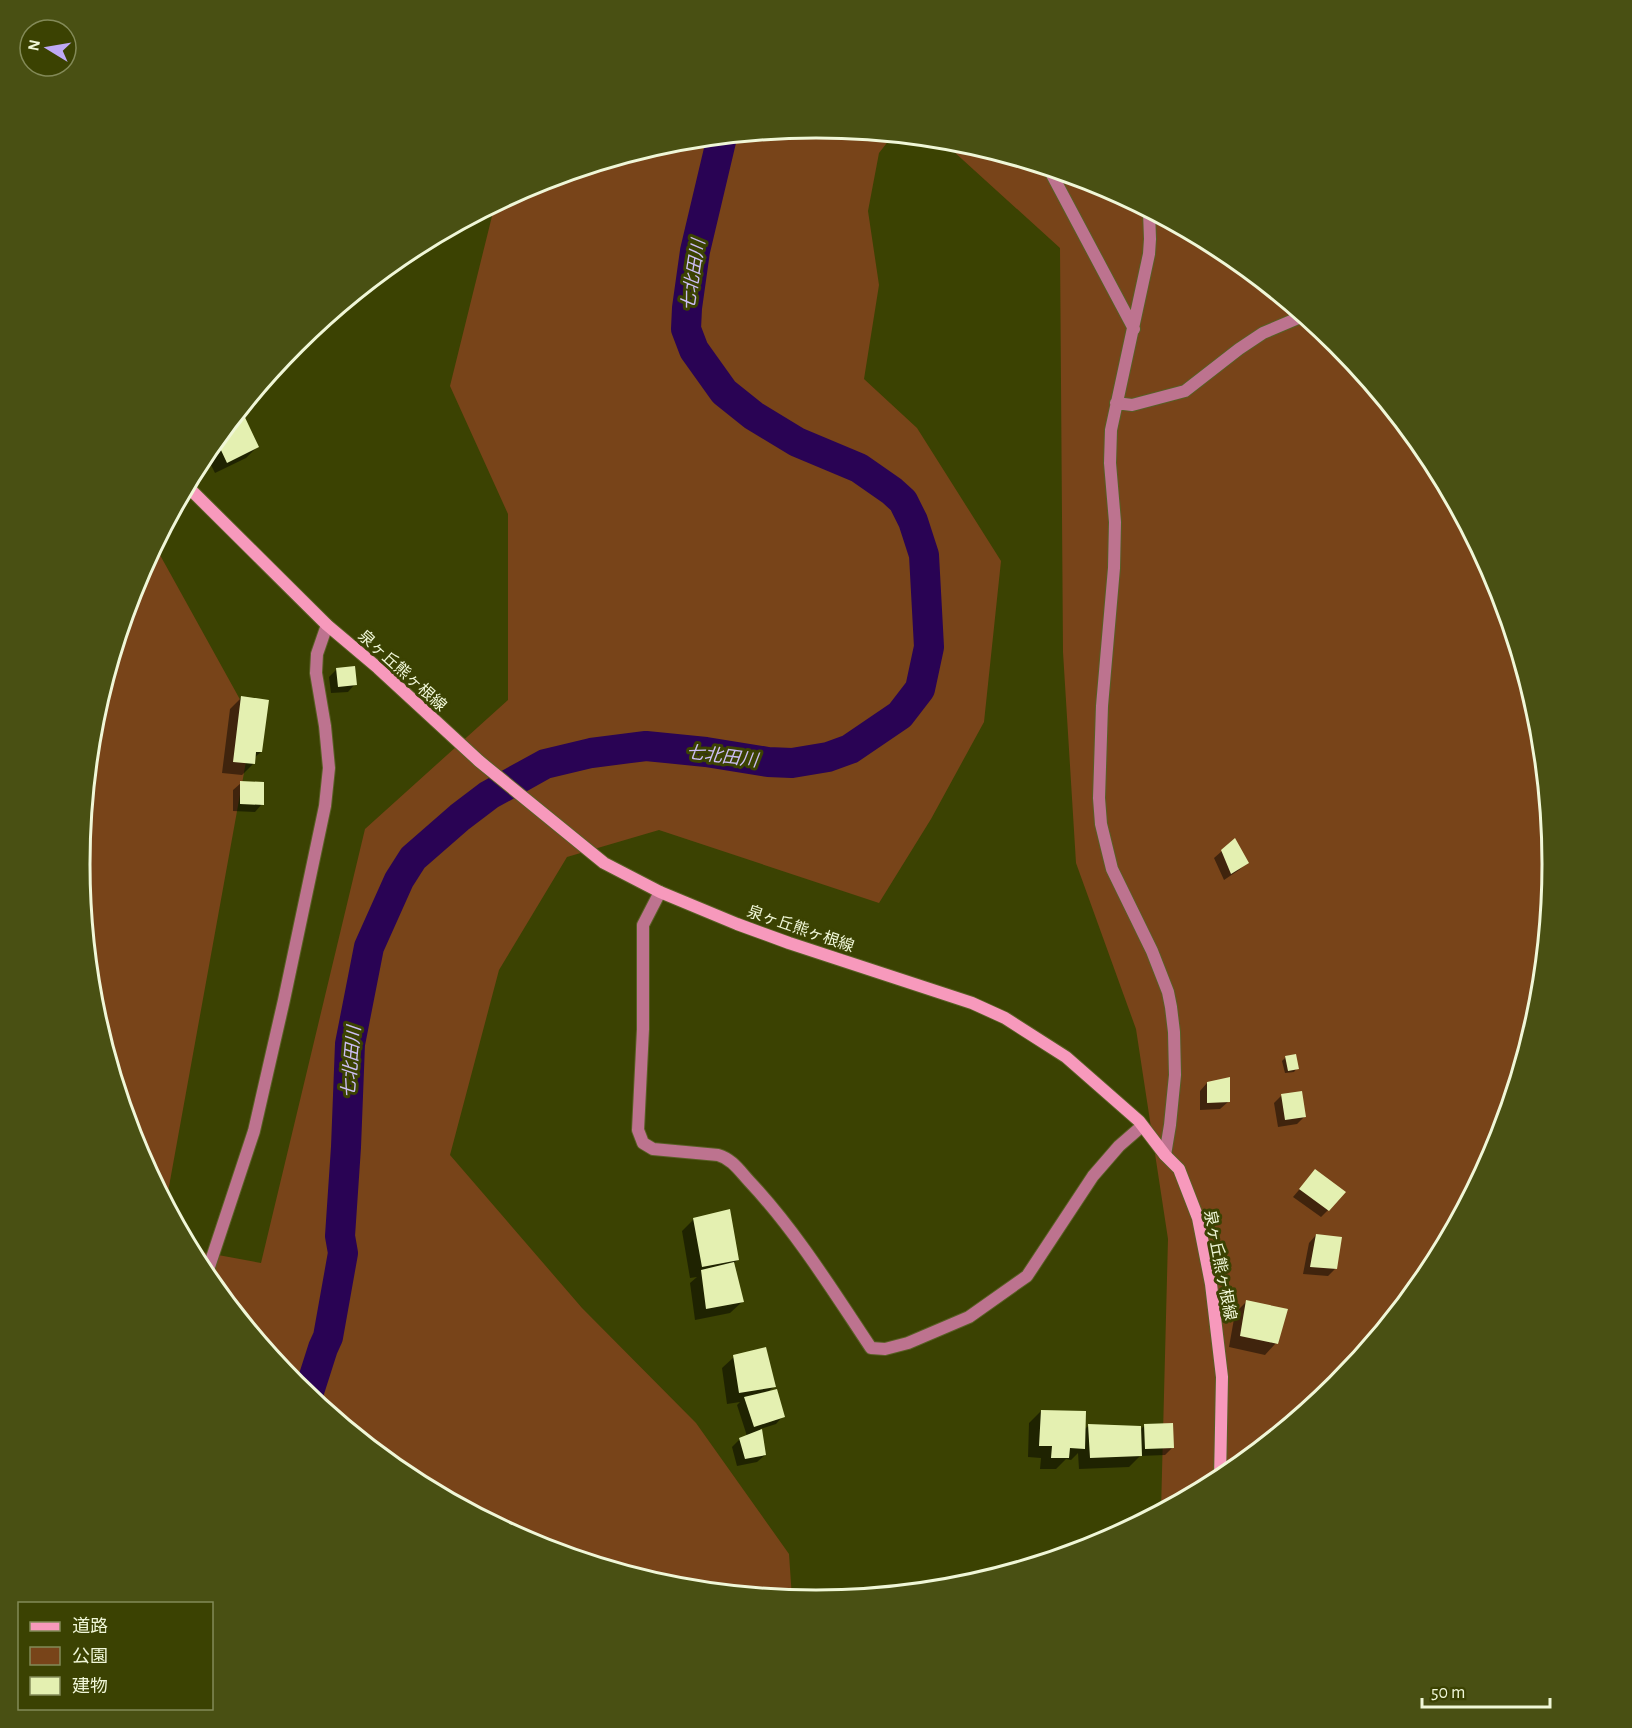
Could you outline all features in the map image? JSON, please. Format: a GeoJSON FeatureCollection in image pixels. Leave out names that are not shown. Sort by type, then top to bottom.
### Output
{"type":"FeatureCollection","features":[{"type":"Feature","properties":{"kind":"main road","name":"泉ヶ丘熊ヶ根線"},"geometry":{"type":"LineString","coordinates":[[193,492],[327,625],[378,668],[479,761],[604,863],[696,908],[778,939],[972,1003],[1005,1018],[1066,1057],[1142,1126],[1179,1169],[1198,1218],[1211,1284],[1222,1377],[1220,1467]]}},
{"type":"Feature","properties":{"kind":"street"},"geometry":{"type":"LineString","coordinates":[[1054,179],[1134,329]]}},
{"type":"Feature","properties":{"kind":"street"},"geometry":{"type":"LineString","coordinates":[[1149,219],[1149,254],[1111,430],[1115,522],[1114,568],[1101,706],[1099,798],[1101,824],[1112,869],[1152,951],[1169,999],[1174,1032],[1174,1075],[1165,1155]]}},
{"type":"Feature","properties":{"kind":"street"},"geometry":{"type":"LineString","coordinates":[[1116,403],[1132,405],[1185,391],[1263,333],[1296,319]]}},
{"type":"Feature","properties":{"kind":"street"},"geometry":{"type":"LineString","coordinates":[[210,1264],[254,1131],[325,806],[329,768],[316,673],[317,654],[327,625]]}},
{"type":"Feature","properties":{"kind":"street"},"geometry":{"type":"LineString","coordinates":[[660,891],[643,925],[643,1029],[638,1130],[643,1143],[653,1149],[728,1158],[765,1198],[803,1247],[871,1348],[885,1349],[908,1343],[969,1317],[1028,1276],[1094,1176],[1119,1146],[1142,1126]]}},
{"type":"Feature","properties":{"kind":"green space"},"geometry":{"type":"Polygon","coordinates":[[[816,138],[888,142],[879,153],[868,211],[879,285],[864,379],[917,428],[1001,561],[984,722],[931,819],[879,903],[659,830],[567,857],[499,970],[450,1155],[582,1308],[696,1423],[789,1554],[791,1589],[721,1584],[628,1565],[538,1535],[453,1493],[413,1468],[337,1410],[270,1343],[240,1306],[203,1252],[261,1263],[365,829],[508,700],[508,514],[450,386],[492,214],[538,193],[583,177],[674,152],[721,144],[769,140],[816,138]]]}},
{"type":"Feature","properties":{"kind":"green space"},"geometry":{"type":"Polygon","coordinates":[[[953,151],[1004,163],[1094,193],[1179,235],[1219,260],[1295,318],[1362,385],[1420,461],[1445,501],[1487,586],[1517,676],[1528,722],[1536,769],[1540,817],[1542,864],[1540,911],[1536,959],[1528,1006],[1517,1052],[1487,1142],[1445,1227],[1420,1267],[1362,1343],[1295,1410],[1219,1468],[1161,1502],[1168,1239],[1136,1029],[1076,863],[1063,652],[1060,248],[953,151]]]}},
{"type":"Feature","properties":{"kind":"green space"},"geometry":{"type":"Polygon","coordinates":[[[160,554],[253,723],[168,1191],[145,1142],[129,1097],[104,1006],[96,959],[90,864],[96,769],[104,722],[129,631],[145,586],[160,554]]]}},
{"type":"Feature","properties":{"kind":"building"},"geometry":{"type":"Polygon","coordinates":[[[245,416],[259,447],[227,463],[221,449],[245,416]]]}},
{"type":"Feature","properties":{"kind":"building"},"geometry":{"type":"Polygon","coordinates":[[[355,666],[357,685],[338,687],[336,668],[355,666]]]}},
{"type":"Feature","properties":{"kind":"building"},"geometry":{"type":"Polygon","coordinates":[[[241,696],[269,700],[262,752],[256,752],[255,764],[233,762],[241,696]]]}},
{"type":"Feature","properties":{"kind":"building"},"geometry":{"type":"Polygon","coordinates":[[[240,781],[264,782],[264,805],[240,804],[240,781]]]}},
{"type":"Feature","properties":{"kind":"building"},"geometry":{"type":"Polygon","coordinates":[[[1235,838],[1249,863],[1231,874],[1221,850],[1235,838]]]}},
{"type":"Feature","properties":{"kind":"building"},"geometry":{"type":"Polygon","coordinates":[[[1296,1054],[1299,1069],[1288,1071],[1285,1056],[1296,1054]]]}},
{"type":"Feature","properties":{"kind":"building"},"geometry":{"type":"Polygon","coordinates":[[[1230,1077],[1230,1102],[1207,1103],[1207,1082],[1230,1077]]]}},
{"type":"Feature","properties":{"kind":"building"},"geometry":{"type":"Polygon","coordinates":[[[1302,1091],[1306,1117],[1285,1120],[1281,1094],[1302,1091]]]}},
{"type":"Feature","properties":{"kind":"building"},"geometry":{"type":"Polygon","coordinates":[[[1315,1169],[1346,1192],[1329,1211],[1299,1189],[1315,1169]]]}},
{"type":"Feature","properties":{"kind":"building"},"geometry":{"type":"Polygon","coordinates":[[[730,1209],[739,1260],[702,1267],[693,1218],[730,1209]]]}},
{"type":"Feature","properties":{"kind":"building"},"geometry":{"type":"Polygon","coordinates":[[[1316,1234],[1342,1237],[1337,1269],[1310,1267],[1316,1234]]]}},
{"type":"Feature","properties":{"kind":"building"},"geometry":{"type":"Polygon","coordinates":[[[734,1262],[744,1302],[706,1309],[701,1270],[734,1262]]]}},
{"type":"Feature","properties":{"kind":"building"},"geometry":{"type":"Polygon","coordinates":[[[1246,1300],[1288,1309],[1278,1344],[1240,1336],[1246,1300]]]}},
{"type":"Feature","properties":{"kind":"building"},"geometry":{"type":"Polygon","coordinates":[[[766,1347],[776,1387],[739,1393],[733,1355],[766,1347]]]}},
{"type":"Feature","properties":{"kind":"building"},"geometry":{"type":"Polygon","coordinates":[[[777,1389],[785,1417],[754,1427],[744,1397],[777,1389]]]}},
{"type":"Feature","properties":{"kind":"building"},"geometry":{"type":"Polygon","coordinates":[[[1041,1410],[1086,1411],[1085,1449],[1070,1448],[1069,1458],[1051,1458],[1052,1446],[1039,1446],[1041,1410]]]}},
{"type":"Feature","properties":{"kind":"building"},"geometry":{"type":"Polygon","coordinates":[[[1173,1423],[1174,1448],[1145,1449],[1144,1424],[1173,1423]]]}},
{"type":"Feature","properties":{"kind":"building"},"geometry":{"type":"Polygon","coordinates":[[[1088,1424],[1141,1426],[1142,1456],[1090,1458],[1088,1424]]]}},
{"type":"Feature","properties":{"kind":"building"},"geometry":{"type":"Polygon","coordinates":[[[762,1429],[766,1455],[745,1459],[739,1438],[762,1429]]]}},
{"type":"Feature","properties":{"kind":"waterway","name":"七北田川"},"geometry":{"type":"LineString","coordinates":[[311,1385],[328,1337],[343,1253],[340,1236],[350,1044],[369,947],[399,880],[413,858],[489,795],[545,764],[591,753],[646,746],[706,752],[768,762],[792,763],[828,757],[850,749],[900,715],[920,689],[929,647],[924,555],[913,521],[903,501],[859,468],[797,442],[754,416],[724,392],[694,350],[686,329],[695,251],[720,144]]}}]}
